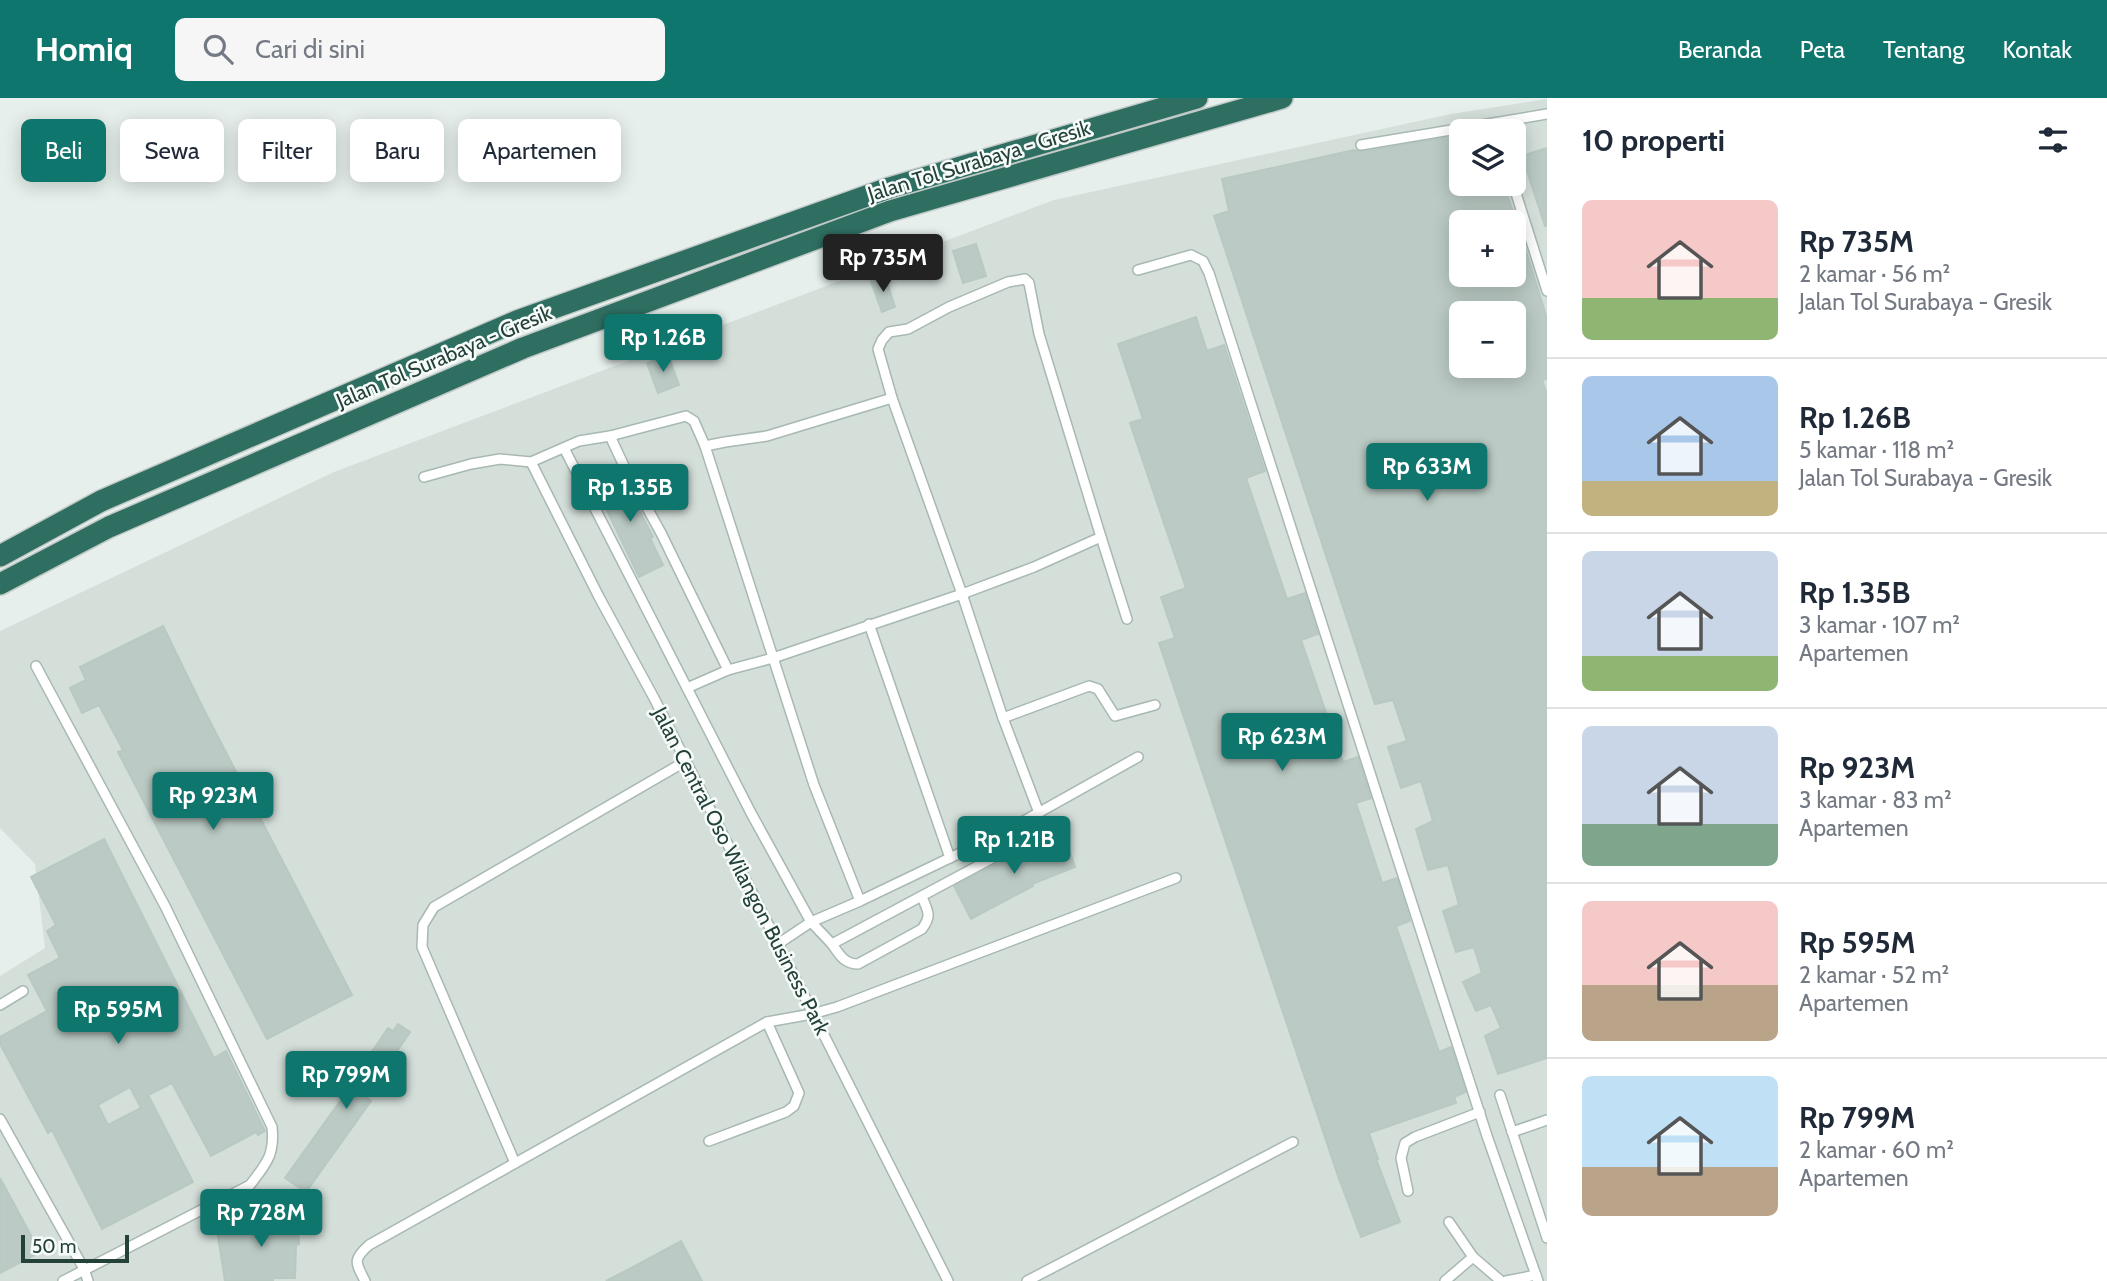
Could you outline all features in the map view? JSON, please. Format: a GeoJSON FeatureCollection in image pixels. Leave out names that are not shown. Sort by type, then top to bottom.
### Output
{"type":"FeatureCollection","features":[{"type":"Feature","properties":{"kind":"highway","name":"Jalan Tol Surabaya - Gresik"},"geometry":{"type":"LineString","coordinates":[[0,556],[101,501],[517,321],[889,188],[1197,98]]}},
{"type":"Feature","properties":{"kind":"highway","name":"Jalan Tol Surabaya - Gresik"},"geometry":{"type":"LineString","coordinates":[[0,584],[109,527],[523,348],[890,211],[1282,98]]}},
{"type":"Feature","properties":{"kind":"lane"},"geometry":{"type":"LineString","coordinates":[[1526,119],[1547,114]]}},
{"type":"Feature","properties":{"kind":"lane"},"geometry":{"type":"LineString","coordinates":[[1361,145],[1449,133]]}},
{"type":"Feature","properties":{"kind":"lane"},"geometry":{"type":"LineString","coordinates":[[1517,196],[1547,291]]}},
{"type":"Feature","properties":{"kind":"lane"},"geometry":{"type":"LineString","coordinates":[[1138,270],[1191,255],[1203,261],[1209,273],[1487,1136],[1537,1278],[1503,1281],[1473,1257],[1448,1222]]}},
{"type":"Feature","properties":{"kind":"lane"},"geometry":{"type":"LineString","coordinates":[[1039,813],[1003,718],[892,398],[878,349],[889,332],[908,329],[949,307],[1008,282],[1025,279],[1039,334],[1126,619]]}},
{"type":"Feature","properties":{"kind":"lane"},"geometry":{"type":"LineString","coordinates":[[705,446],[767,436],[892,398]]}},
{"type":"Feature","properties":{"kind":"lane"},"geometry":{"type":"LineString","coordinates":[[424,477],[500,459],[531,462],[579,440],[610,436],[686,416],[694,421],[705,446],[814,785],[860,901]]}},
{"type":"Feature","properties":{"kind":"lane"},"geometry":{"type":"LineString","coordinates":[[610,436],[656,522],[728,670]]}},
{"type":"Feature","properties":{"kind":"lane"},"geometry":{"type":"LineString","coordinates":[[564,448],[751,813],[811,922],[842,959],[858,964],[922,929],[929,920],[922,897]]}},
{"type":"Feature","properties":{"kind":"lane","name":"Jalan Central Oso Wilangon Business Park"},"geometry":{"type":"LineString","coordinates":[[531,462],[686,761],[948,1281]]}},
{"type":"Feature","properties":{"kind":"lane"},"geometry":{"type":"LineString","coordinates":[[687,688],[728,670],[773,658],[962,594],[1034,567],[1101,537]]}},
{"type":"Feature","properties":{"kind":"lane"},"geometry":{"type":"LineString","coordinates":[[869,624],[950,858]]}},
{"type":"Feature","properties":{"kind":"lane"},"geometry":{"type":"LineString","coordinates":[[36,666],[165,906],[272,1126],[274,1143],[268,1160],[250,1185],[63,1281]]}},
{"type":"Feature","properties":{"kind":"lane"},"geometry":{"type":"LineString","coordinates":[[1003,718],[1089,686],[1098,689],[1115,716],[1155,705]]}},
{"type":"Feature","properties":{"kind":"lane"},"geometry":{"type":"LineString","coordinates":[[778,944],[811,922],[1006,831],[1138,757]]}},
{"type":"Feature","properties":{"kind":"lane"},"geometry":{"type":"LineString","coordinates":[[515,1163],[422,947],[423,925],[434,907],[686,761]]}},
{"type":"Feature","properties":{"kind":"lane"},"geometry":{"type":"LineString","coordinates":[[832,944],[1002,853],[1009,846],[1006,831]]}},
{"type":"Feature","properties":{"kind":"lane"},"geometry":{"type":"LineString","coordinates":[[365,1281],[356,1264],[358,1254],[369,1245],[767,1022],[837,1007],[1176,878]]}},
{"type":"Feature","properties":{"kind":"lane"},"geometry":{"type":"LineString","coordinates":[[0,1005],[23,991]]}},
{"type":"Feature","properties":{"kind":"lane"},"geometry":{"type":"LineString","coordinates":[[709,1141],[794,1106],[799,1093],[767,1022]]}},
{"type":"Feature","properties":{"kind":"lane"},"geometry":{"type":"LineString","coordinates":[[1500,1095],[1547,1238]]}},
{"type":"Feature","properties":{"kind":"lane"},"geometry":{"type":"LineString","coordinates":[[1408,1191],[1401,1158],[1405,1143],[1415,1136],[1480,1112]]}},
{"type":"Feature","properties":{"kind":"lane"},"geometry":{"type":"LineString","coordinates":[[0,1119],[85,1269],[88,1281]]}},
{"type":"Feature","properties":{"kind":"lane"},"geometry":{"type":"LineString","coordinates":[[1512,1132],[1547,1120]]}},
{"type":"Feature","properties":{"kind":"lane"},"geometry":{"type":"LineString","coordinates":[[1027,1281],[1293,1142]]}},
{"type":"Feature","properties":{"kind":"lane"},"geometry":{"type":"LineString","coordinates":[[1445,1281],[1473,1257]]}},
{"type":"Feature","properties":{"kind":"shaded area"},"geometry":{"type":"Polygon","coordinates":[[[1547,99],[1547,1281],[0,1281],[0,976],[45,948],[35,864],[0,828],[0,631],[334,472],[1054,200],[1451,114],[1547,99]]]}},
{"type":"Feature","properties":{"kind":"building"},"geometry":{"type":"Polygon","coordinates":[[[1449,137],[1449,196],[1507,196],[1512,210],[1449,210],[1449,287],[1526,287],[1526,251],[1547,319],[1547,379],[1542,380],[1547,394],[1547,1058],[1498,1074],[1485,1036],[1501,1028],[1491,1005],[1476,1011],[1463,982],[1482,973],[1474,947],[1456,952],[1443,911],[1459,905],[1448,865],[1428,870],[1416,829],[1433,821],[1421,781],[1401,788],[1388,747],[1407,741],[1393,700],[1375,704],[1214,216],[1229,211],[1222,179],[1354,150],[1362,152],[1449,137]]]}},
{"type":"Feature","properties":{"kind":"building"},"geometry":{"type":"Polygon","coordinates":[[[1547,148],[1545,226],[1526,168],[1526,155],[1547,148]]]}},
{"type":"Feature","properties":{"kind":"building"},"geometry":{"type":"Polygon","coordinates":[[[976,244],[986,276],[963,283],[953,251],[976,244]]]}},
{"type":"Feature","properties":{"kind":"building"},"geometry":{"type":"Polygon","coordinates":[[[885,276],[895,307],[882,312],[871,281],[885,276]]]}},
{"type":"Feature","properties":{"kind":"building"},"geometry":{"type":"Polygon","coordinates":[[[1196,317],[1207,351],[1224,345],[1265,471],[1246,478],[1287,599],[1305,593],[1318,634],[1301,640],[1343,762],[1358,757],[1371,798],[1356,803],[1382,883],[1397,878],[1410,921],[1396,926],[1439,1052],[1451,1047],[1466,1092],[1454,1097],[1456,1103],[1369,1133],[1400,1222],[1361,1237],[1338,1176],[1159,643],[1175,638],[1161,597],[1186,588],[1130,423],[1143,419],[1118,344],[1196,317]]]}},
{"type":"Feature","properties":{"kind":"building"},"geometry":{"type":"Polygon","coordinates":[[[668,355],[679,385],[658,393],[647,363],[668,355]]]}},
{"type":"Feature","properties":{"kind":"building"},"geometry":{"type":"Polygon","coordinates":[[[617,467],[653,537],[650,538],[663,565],[639,577],[601,498],[610,494],[600,475],[617,467]]]}},
{"type":"Feature","properties":{"kind":"building"},"geometry":{"type":"Polygon","coordinates":[[[163,626],[352,995],[267,1039],[118,752],[123,750],[99,705],[82,713],[70,688],[86,680],[80,667],[163,626]]]}},
{"type":"Feature","properties":{"kind":"building"},"geometry":{"type":"Polygon","coordinates":[[[1064,836],[1075,867],[1032,884],[1033,886],[971,919],[954,886],[1013,856],[1064,836]]]}},
{"type":"Feature","properties":{"kind":"building"},"geometry":{"type":"Polygon","coordinates":[[[104,839],[214,1058],[226,1051],[265,1131],[258,1135],[256,1132],[211,1156],[172,1083],[148,1095],[193,1182],[102,1229],[52,1130],[48,1133],[0,1044],[0,1037],[47,1011],[28,975],[60,958],[47,931],[56,925],[31,877],[104,839]],[[130,1087],[98,1105],[108,1125],[141,1108],[130,1087]]]}},
{"type":"Feature","properties":{"kind":"building"},"geometry":{"type":"Polygon","coordinates":[[[398,1024],[410,1032],[366,1097],[371,1101],[306,1192],[285,1178],[356,1079],[354,1078],[388,1028],[393,1031],[398,1024]]]}},
{"type":"Feature","properties":{"kind":"building"},"geometry":{"type":"Polygon","coordinates":[[[0,1178],[40,1252],[0,1273],[0,1178]]]}},
{"type":"Feature","properties":{"kind":"building"},"geometry":{"type":"Polygon","coordinates":[[[297,1205],[299,1244],[296,1245],[295,1278],[225,1281],[217,1230],[277,1221],[276,1206],[297,1205]]]}},
{"type":"Feature","properties":{"kind":"building"},"geometry":{"type":"Polygon","coordinates":[[[681,1241],[702,1281],[606,1281],[637,1265],[681,1241]]]}}]}
